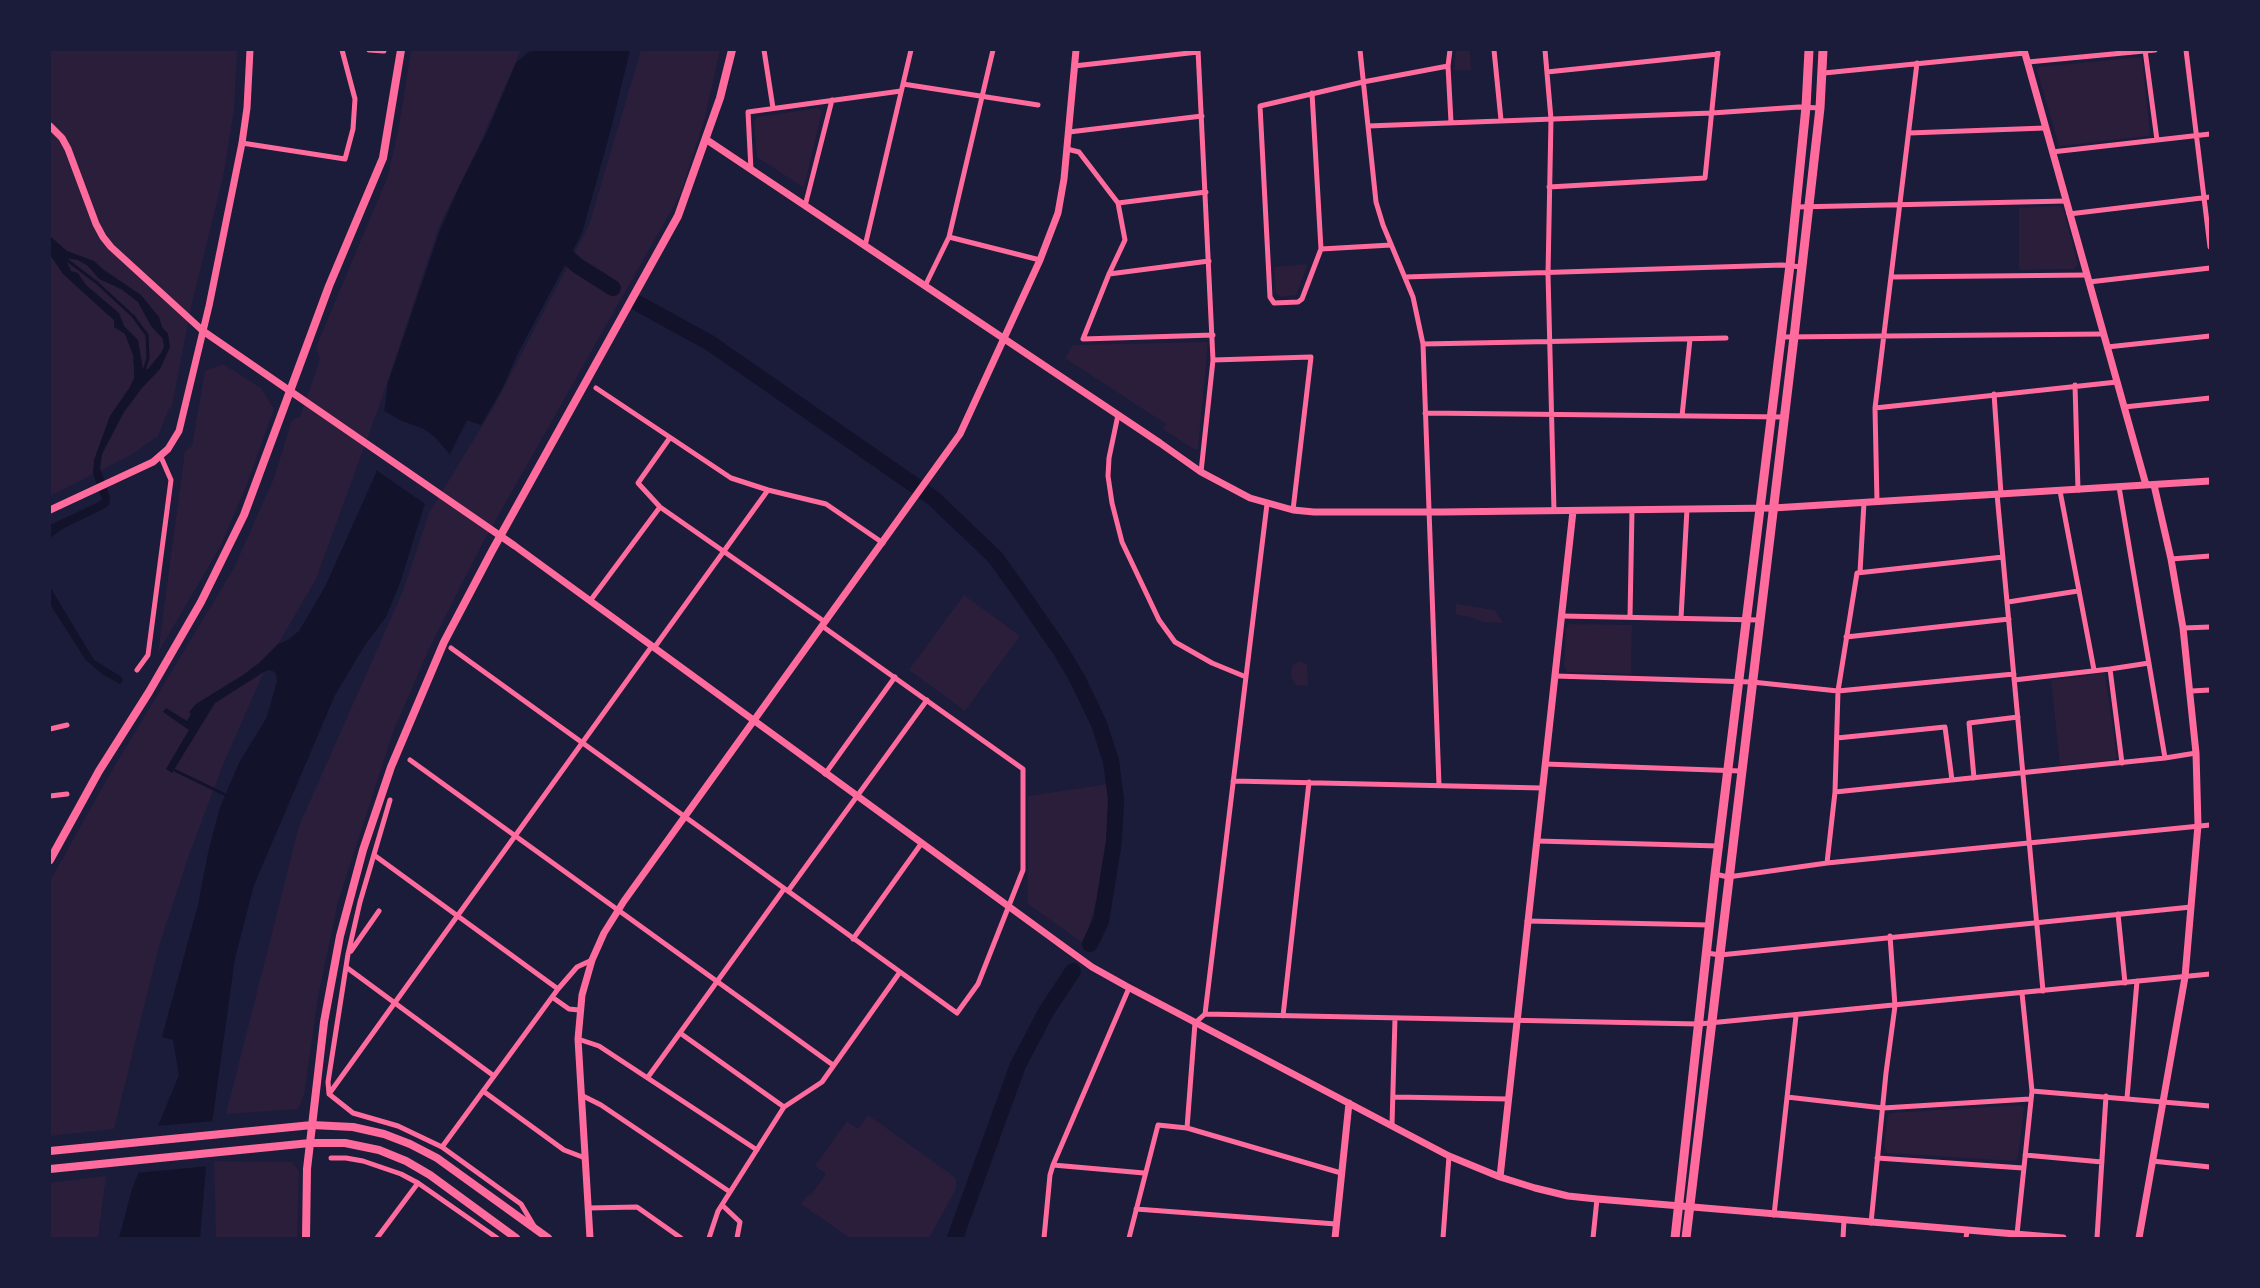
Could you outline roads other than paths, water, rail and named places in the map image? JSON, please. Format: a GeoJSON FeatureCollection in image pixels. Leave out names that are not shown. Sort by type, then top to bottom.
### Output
{"type":"FeatureCollection","features":[{"type":"Feature","properties":{"kind":"highway"},"geometry":{"type":"LineString","coordinates":[[1675,1239],[1715,874],[1790,265],[1806,107],[1809,50]]}},
{"type":"Feature","properties":{"kind":"highway"},"geometry":{"type":"LineString","coordinates":[[1686,1239],[1785,417],[1824,73],[1823,50]]}},
{"type":"Feature","properties":{"kind":"main road"},"geometry":{"type":"LineString","coordinates":[[50,860],[99,771],[149,692],[201,602],[244,514],[329,286],[382,158],[401,50]]}},
{"type":"Feature","properties":{"kind":"main road"},"geometry":{"type":"LineString","coordinates":[[306,1239],[310,1143],[324,1022],[340,936],[363,850],[391,767],[444,642],[678,216],[707,140],[732,50]]}},
{"type":"Feature","properties":{"kind":"main road"},"geometry":{"type":"LineString","coordinates":[[50,1151],[299,1126],[353,1127],[384,1134],[437,1158],[548,1239]]}},
{"type":"Feature","properties":{"kind":"main road"},"geometry":{"type":"LineString","coordinates":[[50,1169],[298,1144],[345,1143],[379,1150],[406,1161],[430,1175],[516,1239]]}},
{"type":"Feature","properties":{"kind":"street"},"geometry":{"type":"LineString","coordinates":[[50,510],[161,457],[174,440],[182,424],[242,143],[247,108],[250,50]]}},
{"type":"Feature","properties":{"kind":"street"},"geometry":{"type":"LineString","coordinates":[[242,143],[345,159],[353,129],[356,99],[342,50]]}},
{"type":"Feature","properties":{"kind":"street"},"geometry":{"type":"LineString","coordinates":[[369,50],[384,50]]}},
{"type":"Feature","properties":{"kind":"street"},"geometry":{"type":"LineString","coordinates":[[764,50],[773,108]]}},
{"type":"Feature","properties":{"kind":"street"},"geometry":{"type":"LineString","coordinates":[[865,246],[911,50]]}},
{"type":"Feature","properties":{"kind":"street"},"geometry":{"type":"LineString","coordinates":[[925,286],[949,237],[993,50]]}},
{"type":"Feature","properties":{"kind":"street"},"geometry":{"type":"LineString","coordinates":[[590,1239],[578,1039],[579,1010],[592,960],[604,933],[618,910],[960,435],[1040,260],[1058,213],[1069,132],[1076,50]]}},
{"type":"Feature","properties":{"kind":"street"},"geometry":{"type":"LineString","coordinates":[[1360,50],[1376,202],[1418,313],[1423,344],[1438,785]]}},
{"type":"Feature","properties":{"kind":"street"},"geometry":{"type":"LineString","coordinates":[[1450,50],[1448,66],[1451,122]]}},
{"type":"Feature","properties":{"kind":"street"},"geometry":{"type":"LineString","coordinates":[[1494,50],[1502,120]]}},
{"type":"Feature","properties":{"kind":"street"},"geometry":{"type":"LineString","coordinates":[[1545,50],[1551,119],[1548,274],[1554,510]]}},
{"type":"Feature","properties":{"kind":"street"},"geometry":{"type":"LineString","coordinates":[[1966,50],[1968,58]]}},
{"type":"Feature","properties":{"kind":"street"},"geometry":{"type":"LineString","coordinates":[[2145,50],[2157,140]]}},
{"type":"Feature","properties":{"kind":"street"},"geometry":{"type":"LineString","coordinates":[[2028,63],[2155,50]]}},
{"type":"Feature","properties":{"kind":"street"},"geometry":{"type":"LineString","coordinates":[[2186,50],[2208,198],[2211,247]]}},
{"type":"Feature","properties":{"kind":"street"},"geometry":{"type":"LineString","coordinates":[[1074,66],[1198,51],[1213,335],[1213,360],[1201,472]]}},
{"type":"Feature","properties":{"kind":"street"},"geometry":{"type":"LineString","coordinates":[[1824,73],[2025,51],[2103,334],[2171,559],[2191,691],[2198,825],[2185,977],[2139,1239]]}},
{"type":"Feature","properties":{"kind":"street"},"geometry":{"type":"LineString","coordinates":[[1547,72],[1718,52],[1705,178],[1549,187]]}},
{"type":"Feature","properties":{"kind":"street"},"geometry":{"type":"LineString","coordinates":[[1877,502],[1875,408],[1917,63]]}},
{"type":"Feature","properties":{"kind":"street"},"geometry":{"type":"LineString","coordinates":[[1312,93],[1321,249],[1302,299],[1298,302],[1274,303],[1270,297],[1260,106],[1312,93],[1363,82],[1448,66]]}},
{"type":"Feature","properties":{"kind":"street"},"geometry":{"type":"LineString","coordinates":[[903,84],[1038,105]]}},
{"type":"Feature","properties":{"kind":"street"},"geometry":{"type":"LineString","coordinates":[[752,170],[748,112],[901,92]]}},
{"type":"Feature","properties":{"kind":"street"},"geometry":{"type":"LineString","coordinates":[[805,206],[832,100]]}},
{"type":"Feature","properties":{"kind":"street"},"geometry":{"type":"LineString","coordinates":[[1368,126],[1820,108]]}},
{"type":"Feature","properties":{"kind":"street"},"geometry":{"type":"LineString","coordinates":[[1069,132],[1202,116]]}},
{"type":"Feature","properties":{"kind":"street"},"geometry":{"type":"LineString","coordinates":[[50,126],[62,138],[68,149],[103,237],[119,255],[202,331],[590,601],[1092,967],[1129,988],[1449,1156],[1500,1177],[1559,1194],[1844,1220],[1967,1235],[2017,1234],[2063,1239]]}},
{"type":"Feature","properties":{"kind":"street"},"geometry":{"type":"LineString","coordinates":[[1909,133],[2045,128]]}},
{"type":"Feature","properties":{"kind":"street"},"geometry":{"type":"LineString","coordinates":[[2052,152],[2211,134]]}},
{"type":"Feature","properties":{"kind":"street"},"geometry":{"type":"LineString","coordinates":[[707,140],[1118,414],[1201,472],[1236,492],[1267,504],[1293,510],[1428,512],[1773,508],[2211,481]]}},
{"type":"Feature","properties":{"kind":"street"},"geometry":{"type":"LineString","coordinates":[[1067,149],[1079,152],[1118,203],[1125,240],[1083,339],[1213,335]]}},
{"type":"Feature","properties":{"kind":"street"},"geometry":{"type":"LineString","coordinates":[[1118,203],[1206,192]]}},
{"type":"Feature","properties":{"kind":"street"},"geometry":{"type":"LineString","coordinates":[[2069,214],[2208,198]]}},
{"type":"Feature","properties":{"kind":"street"},"geometry":{"type":"LineString","coordinates":[[1796,207],[2066,201]]}},
{"type":"Feature","properties":{"kind":"street"},"geometry":{"type":"LineString","coordinates":[[949,237],[1040,260]]}},
{"type":"Feature","properties":{"kind":"street"},"geometry":{"type":"LineString","coordinates":[[1321,249],[1391,245]]}},
{"type":"Feature","properties":{"kind":"street"},"geometry":{"type":"LineString","coordinates":[[1109,274],[1209,261]]}},
{"type":"Feature","properties":{"kind":"street"},"geometry":{"type":"LineString","coordinates":[[1405,276],[1548,274],[1790,265],[1802,267]]}},
{"type":"Feature","properties":{"kind":"street"},"geometry":{"type":"LineString","coordinates":[[1891,277],[2088,279],[2211,268]]}},
{"type":"Feature","properties":{"kind":"street"},"geometry":{"type":"LineString","coordinates":[[1781,337],[2103,334]]}},
{"type":"Feature","properties":{"kind":"street"},"geometry":{"type":"LineString","coordinates":[[2107,347],[2211,336]]}},
{"type":"Feature","properties":{"kind":"street"},"geometry":{"type":"LineString","coordinates":[[1423,344],[1726,338]]}},
{"type":"Feature","properties":{"kind":"street"},"geometry":{"type":"LineString","coordinates":[[1682,416],[1690,339]]}},
{"type":"Feature","properties":{"kind":"street"},"geometry":{"type":"LineString","coordinates":[[1213,360],[1311,357],[1293,510]]}},
{"type":"Feature","properties":{"kind":"street"},"geometry":{"type":"LineString","coordinates":[[1875,408],[2117,381]]}},
{"type":"Feature","properties":{"kind":"street"},"geometry":{"type":"LineString","coordinates":[[2076,385],[2078,490]]}},
{"type":"Feature","properties":{"kind":"street"},"geometry":{"type":"LineString","coordinates":[[596,388],[669,439],[731,478],[768,490],[826,504],[883,543]]}},
{"type":"Feature","properties":{"kind":"street"},"geometry":{"type":"LineString","coordinates":[[1994,394],[2003,557],[2025,773],[2043,991]]}},
{"type":"Feature","properties":{"kind":"street"},"geometry":{"type":"LineString","coordinates":[[2124,407],[2211,398]]}},
{"type":"Feature","properties":{"kind":"street"},"geometry":{"type":"LineString","coordinates":[[1425,413],[1785,417]]}},
{"type":"Feature","properties":{"kind":"street"},"geometry":{"type":"LineString","coordinates":[[1118,414],[1109,458],[1108,476],[1112,503],[1122,542],[1159,620],[1175,642],[1212,663],[1245,677]]}},
{"type":"Feature","properties":{"kind":"street"},"geometry":{"type":"LineString","coordinates":[[451,648],[957,1013],[978,984],[1023,870],[1023,769],[660,507],[638,483],[669,439]]}},
{"type":"Feature","properties":{"kind":"street"},"geometry":{"type":"LineString","coordinates":[[137,670],[148,655],[171,480],[161,457]]}},
{"type":"Feature","properties":{"kind":"street"},"geometry":{"type":"LineString","coordinates":[[2119,487],[2165,758]]}},
{"type":"Feature","properties":{"kind":"street"},"geometry":{"type":"LineString","coordinates":[[329,1094],[581,742],[768,490]]}},
{"type":"Feature","properties":{"kind":"street"},"geometry":{"type":"LineString","coordinates":[[2060,491],[2094,670]]}},
{"type":"Feature","properties":{"kind":"street"},"geometry":{"type":"LineString","coordinates":[[1827,863],[1835,792],[1838,691],[1857,573],[1860,572],[1864,502]]}},
{"type":"Feature","properties":{"kind":"street"},"geometry":{"type":"LineString","coordinates":[[1187,1128],[1195,1023],[1204,1014],[1267,504]]}},
{"type":"Feature","properties":{"kind":"street"},"geometry":{"type":"LineString","coordinates":[[590,601],[660,507]]}},
{"type":"Feature","properties":{"kind":"street"},"geometry":{"type":"LineString","coordinates":[[1681,618],[1687,509]]}},
{"type":"Feature","properties":{"kind":"street"},"geometry":{"type":"LineString","coordinates":[[1500,1177],[1573,510]]}},
{"type":"Feature","properties":{"kind":"street"},"geometry":{"type":"LineString","coordinates":[[1630,617],[1632,510]]}},
{"type":"Feature","properties":{"kind":"street"},"geometry":{"type":"LineString","coordinates":[[2171,559],[2211,556]]}},
{"type":"Feature","properties":{"kind":"street"},"geometry":{"type":"LineString","coordinates":[[1860,572],[2003,557]]}},
{"type":"Feature","properties":{"kind":"street"},"geometry":{"type":"LineString","coordinates":[[2008,602],[2078,591]]}},
{"type":"Feature","properties":{"kind":"street"},"geometry":{"type":"LineString","coordinates":[[1562,616],[1760,620]]}},
{"type":"Feature","properties":{"kind":"street"},"geometry":{"type":"LineString","coordinates":[[1846,637],[2009,619]]}},
{"type":"Feature","properties":{"kind":"street"},"geometry":{"type":"LineString","coordinates":[[2183,628],[2211,627]]}},
{"type":"Feature","properties":{"kind":"street"},"geometry":{"type":"LineString","coordinates":[[1555,676],[1739,681],[1838,691],[2110,669],[2150,663]]}},
{"type":"Feature","properties":{"kind":"street"},"geometry":{"type":"LineString","coordinates":[[2110,669],[2122,763]]}},
{"type":"Feature","properties":{"kind":"street"},"geometry":{"type":"LineString","coordinates":[[825,774],[895,677]]}},
{"type":"Feature","properties":{"kind":"street"},"geometry":{"type":"LineString","coordinates":[[2191,691],[2211,690]]}},
{"type":"Feature","properties":{"kind":"street"},"geometry":{"type":"LineString","coordinates":[[648,1077],[927,700]]}},
{"type":"Feature","properties":{"kind":"street"},"geometry":{"type":"LineString","coordinates":[[1974,777],[1969,723],[2018,717]]}},
{"type":"Feature","properties":{"kind":"street"},"geometry":{"type":"LineString","coordinates":[[50,729],[68,725]]}},
{"type":"Feature","properties":{"kind":"street"},"geometry":{"type":"LineString","coordinates":[[1837,738],[1945,727],[1952,780]]}},
{"type":"Feature","properties":{"kind":"street"},"geometry":{"type":"LineString","coordinates":[[1835,792],[2122,763],[2196,753]]}},
{"type":"Feature","properties":{"kind":"street"},"geometry":{"type":"LineString","coordinates":[[410,760],[833,1065]]}},
{"type":"Feature","properties":{"kind":"street"},"geometry":{"type":"LineString","coordinates":[[1545,764],[1741,771]]}},
{"type":"Feature","properties":{"kind":"street"},"geometry":{"type":"LineString","coordinates":[[1233,781],[1542,788]]}},
{"type":"Feature","properties":{"kind":"street"},"geometry":{"type":"LineString","coordinates":[[1283,1016],[1309,782]]}},
{"type":"Feature","properties":{"kind":"street"},"geometry":{"type":"LineString","coordinates":[[50,796],[68,794]]}},
{"type":"Feature","properties":{"kind":"street"},"geometry":{"type":"LineString","coordinates":[[390,800],[360,903],[348,954],[328,1082],[329,1094],[352,1116],[398,1126],[442,1147],[521,1204],[537,1231]]}},
{"type":"Feature","properties":{"kind":"street"},"geometry":{"type":"LineString","coordinates":[[1715,874],[1728,877],[1827,863],[2211,825]]}},
{"type":"Feature","properties":{"kind":"street"},"geometry":{"type":"LineString","coordinates":[[1537,841],[1719,846]]}},
{"type":"Feature","properties":{"kind":"street"},"geometry":{"type":"LineString","coordinates":[[853,939],[921,844]]}},
{"type":"Feature","properties":{"kind":"street"},"geometry":{"type":"LineString","coordinates":[[374,855],[558,989]]}},
{"type":"Feature","properties":{"kind":"street"},"geometry":{"type":"LineString","coordinates":[[1707,953],[1720,954],[2191,907]]}},
{"type":"Feature","properties":{"kind":"street"},"geometry":{"type":"LineString","coordinates":[[348,954],[379,911]]}},
{"type":"Feature","properties":{"kind":"street"},"geometry":{"type":"LineString","coordinates":[[2118,914],[2126,983]]}},
{"type":"Feature","properties":{"kind":"street"},"geometry":{"type":"LineString","coordinates":[[1527,921],[1710,925]]}},
{"type":"Feature","properties":{"kind":"street"},"geometry":{"type":"LineString","coordinates":[[1871,1223],[1895,1006],[1890,936]]}},
{"type":"Feature","properties":{"kind":"street"},"geometry":{"type":"LineString","coordinates":[[442,1147],[558,989],[577,967],[592,960]]}},
{"type":"Feature","properties":{"kind":"street"},"geometry":{"type":"LineString","coordinates":[[346,967],[494,1076]]}},
{"type":"Feature","properties":{"kind":"street"},"geometry":{"type":"LineString","coordinates":[[709,1239],[722,1205],[784,1107],[822,1082],[900,972]]}},
{"type":"Feature","properties":{"kind":"street"},"geometry":{"type":"LineString","coordinates":[[1204,1014],[1699,1024],[2211,974]]}},
{"type":"Feature","properties":{"kind":"street"},"geometry":{"type":"LineString","coordinates":[[2127,1098],[2137,981]]}},
{"type":"Feature","properties":{"kind":"street"},"geometry":{"type":"LineString","coordinates":[[1044,1239],[1053,1165],[1129,988]]}},
{"type":"Feature","properties":{"kind":"street"},"geometry":{"type":"LineString","coordinates":[[2017,1234],[2032,1091],[2022,993]]}},
{"type":"Feature","properties":{"kind":"street"},"geometry":{"type":"LineString","coordinates":[[552,997],[569,1009],[579,1010]]}},
{"type":"Feature","properties":{"kind":"street"},"geometry":{"type":"LineString","coordinates":[[1774,1215],[1796,1016]]}},
{"type":"Feature","properties":{"kind":"street"},"geometry":{"type":"LineString","coordinates":[[1392,1125],[1395,1018]]}},
{"type":"Feature","properties":{"kind":"street"},"geometry":{"type":"LineString","coordinates":[[680,1033],[784,1107]]}},
{"type":"Feature","properties":{"kind":"street"},"geometry":{"type":"LineString","coordinates":[[578,1039],[599,1046],[757,1150]]}},
{"type":"Feature","properties":{"kind":"street"},"geometry":{"type":"LineString","coordinates":[[483,1091],[564,1150],[585,1158]]}},
{"type":"Feature","properties":{"kind":"street"},"geometry":{"type":"LineString","coordinates":[[2032,1091],[2211,1106]]}},
{"type":"Feature","properties":{"kind":"street"},"geometry":{"type":"LineString","coordinates":[[581,1095],[601,1105],[730,1192]]}},
{"type":"Feature","properties":{"kind":"street"},"geometry":{"type":"LineString","coordinates":[[2097,1239],[2106,1096]]}},
{"type":"Feature","properties":{"kind":"street"},"geometry":{"type":"LineString","coordinates":[[1394,1097],[1509,1099]]}},
{"type":"Feature","properties":{"kind":"street"},"geometry":{"type":"LineString","coordinates":[[1787,1097],[1883,1108],[2031,1099]]}},
{"type":"Feature","properties":{"kind":"street"},"geometry":{"type":"LineString","coordinates":[[1335,1239],[1349,1103]]}},
{"type":"Feature","properties":{"kind":"street"},"geometry":{"type":"LineString","coordinates":[[1129,1239],[1158,1125],[1187,1128],[1341,1173]]}},
{"type":"Feature","properties":{"kind":"street"},"geometry":{"type":"LineString","coordinates":[[331,1158],[347,1155],[386,1167],[418,1183],[496,1239]]}},
{"type":"Feature","properties":{"kind":"street"},"geometry":{"type":"LineString","coordinates":[[2025,1155],[2102,1162]]}},
{"type":"Feature","properties":{"kind":"street"},"geometry":{"type":"LineString","coordinates":[[1443,1239],[1449,1156]]}},
{"type":"Feature","properties":{"kind":"street"},"geometry":{"type":"LineString","coordinates":[[1877,1158],[2024,1168]]}},
{"type":"Feature","properties":{"kind":"street"},"geometry":{"type":"LineString","coordinates":[[2152,1161],[2211,1167]]}},
{"type":"Feature","properties":{"kind":"street"},"geometry":{"type":"LineString","coordinates":[[1053,1165],[1144,1173]]}},
{"type":"Feature","properties":{"kind":"street"},"geometry":{"type":"LineString","coordinates":[[377,1239],[418,1183]]}},
{"type":"Feature","properties":{"kind":"street"},"geometry":{"type":"LineString","coordinates":[[1593,1239],[1598,1199]]}},
{"type":"Feature","properties":{"kind":"street"},"geometry":{"type":"LineString","coordinates":[[722,1205],[740,1222],[737,1239]]}},
{"type":"Feature","properties":{"kind":"street"},"geometry":{"type":"LineString","coordinates":[[588,1208],[637,1207],[681,1239]]}},
{"type":"Feature","properties":{"kind":"street"},"geometry":{"type":"LineString","coordinates":[[1136,1209],[1336,1224]]}},
{"type":"Feature","properties":{"kind":"street"},"geometry":{"type":"LineString","coordinates":[[1843,1239],[1844,1220]]}},
{"type":"Feature","properties":{"kind":"waterway"},"geometry":{"type":"LineString","coordinates":[[552,244],[578,266],[613,288]]}},
{"type":"Feature","properties":{"kind":"waterway"},"geometry":{"type":"LineString","coordinates":[[63,257],[96,282],[133,316],[147,335],[148,358],[144,371]]}},
{"type":"Feature","properties":{"kind":"waterway"},"geometry":{"type":"LineString","coordinates":[[639,304],[710,343],[933,498],[995,557],[1023,596],[1078,680],[1099,724],[1111,761],[1116,799],[1114,841],[1101,921],[1090,944]]}},
{"type":"Feature","properties":{"kind":"waterway"},"geometry":{"type":"LineString","coordinates":[[172,769],[228,796]]}},
{"type":"Feature","properties":{"kind":"waterway"},"geometry":{"type":"LineString","coordinates":[[955,1238],[1018,1065],[1047,1010],[1073,971]]}}]}
